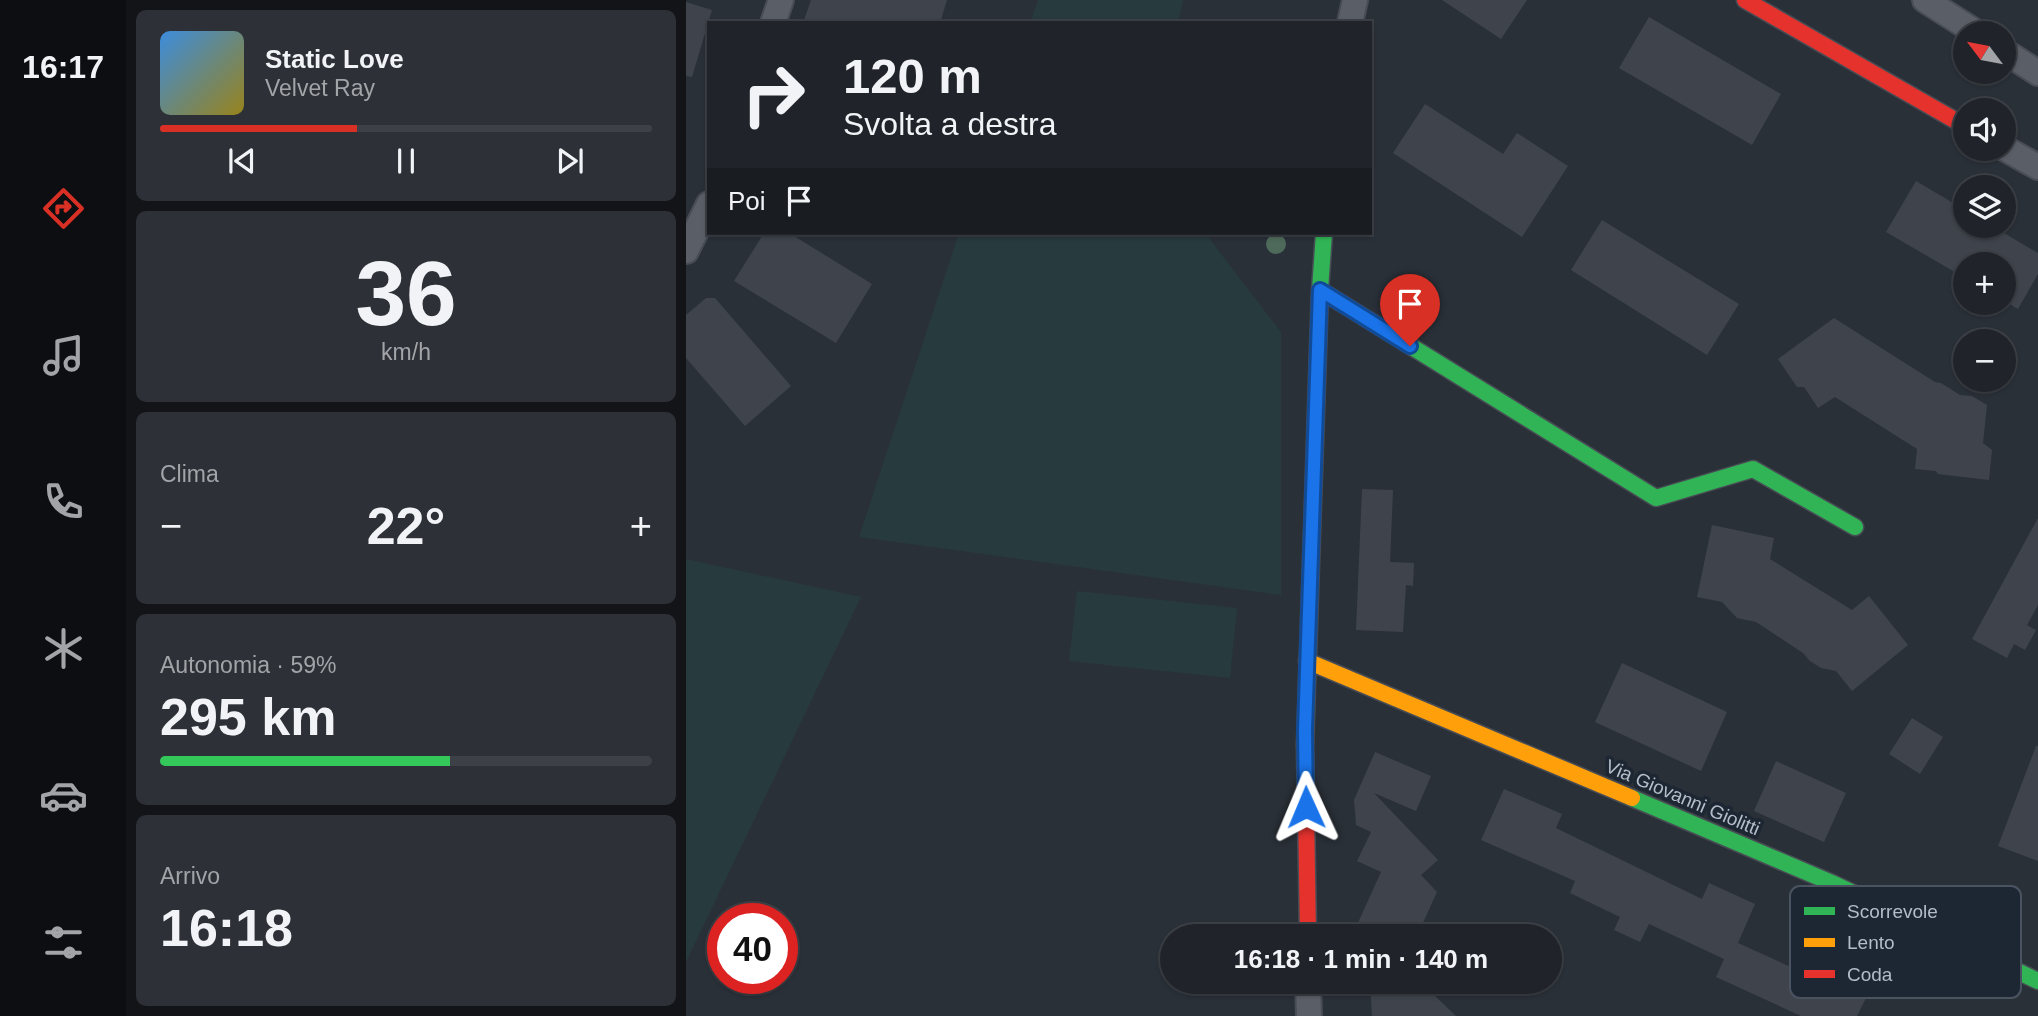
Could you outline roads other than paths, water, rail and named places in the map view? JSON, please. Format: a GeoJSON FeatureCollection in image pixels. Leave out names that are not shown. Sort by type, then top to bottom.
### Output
{"type":"FeatureCollection","features":[{"type":"Feature","properties":{"kind":"street"},"geometry":{"type":"LineString","coordinates":[[774,21],[780,0]]}},
{"type":"Feature","properties":{"kind":"street"},"geometry":{"type":"LineString","coordinates":[[1350,21],[1354,0]]}},
{"type":"Feature","properties":{"kind":"street"},"geometry":{"type":"LineString","coordinates":[[1745,0],[1953,119]]}},
{"type":"Feature","properties":{"kind":"street"},"geometry":{"type":"LineString","coordinates":[[1925,0],[1958,21]]}},
{"type":"Feature","properties":{"kind":"street"},"geometry":{"type":"LineString","coordinates":[[2016,59],[2038,73]]}},
{"type":"Feature","properties":{"kind":"street"},"geometry":{"type":"LineString","coordinates":[[2016,155],[2038,167]]}},
{"type":"Feature","properties":{"kind":"street"},"geometry":{"type":"LineString","coordinates":[[686,251],[707,208]]}},
{"type":"Feature","properties":{"kind":"street"},"geometry":{"type":"LineString","coordinates":[[1308,924],[1305,730],[1324,235]]}},
{"type":"Feature","properties":{"kind":"street"},"geometry":{"type":"LineString","coordinates":[[1320,290],[1656,498],[1753,468],[1855,527]]}},
{"type":"Feature","properties":{"kind":"street","name":"Via Giovanni Giolitti"},"geometry":{"type":"LineString","coordinates":[[1307,661],[1838,886]]}},
{"type":"Feature","properties":{"kind":"street","name":"Via Giovanni Giolitti"},"geometry":{"type":"LineString","coordinates":[[2021,973],[2038,981]]}},
{"type":"Feature","properties":{"kind":"street"},"geometry":{"type":"LineString","coordinates":[[1308,994],[1309,1016]]}}]}
